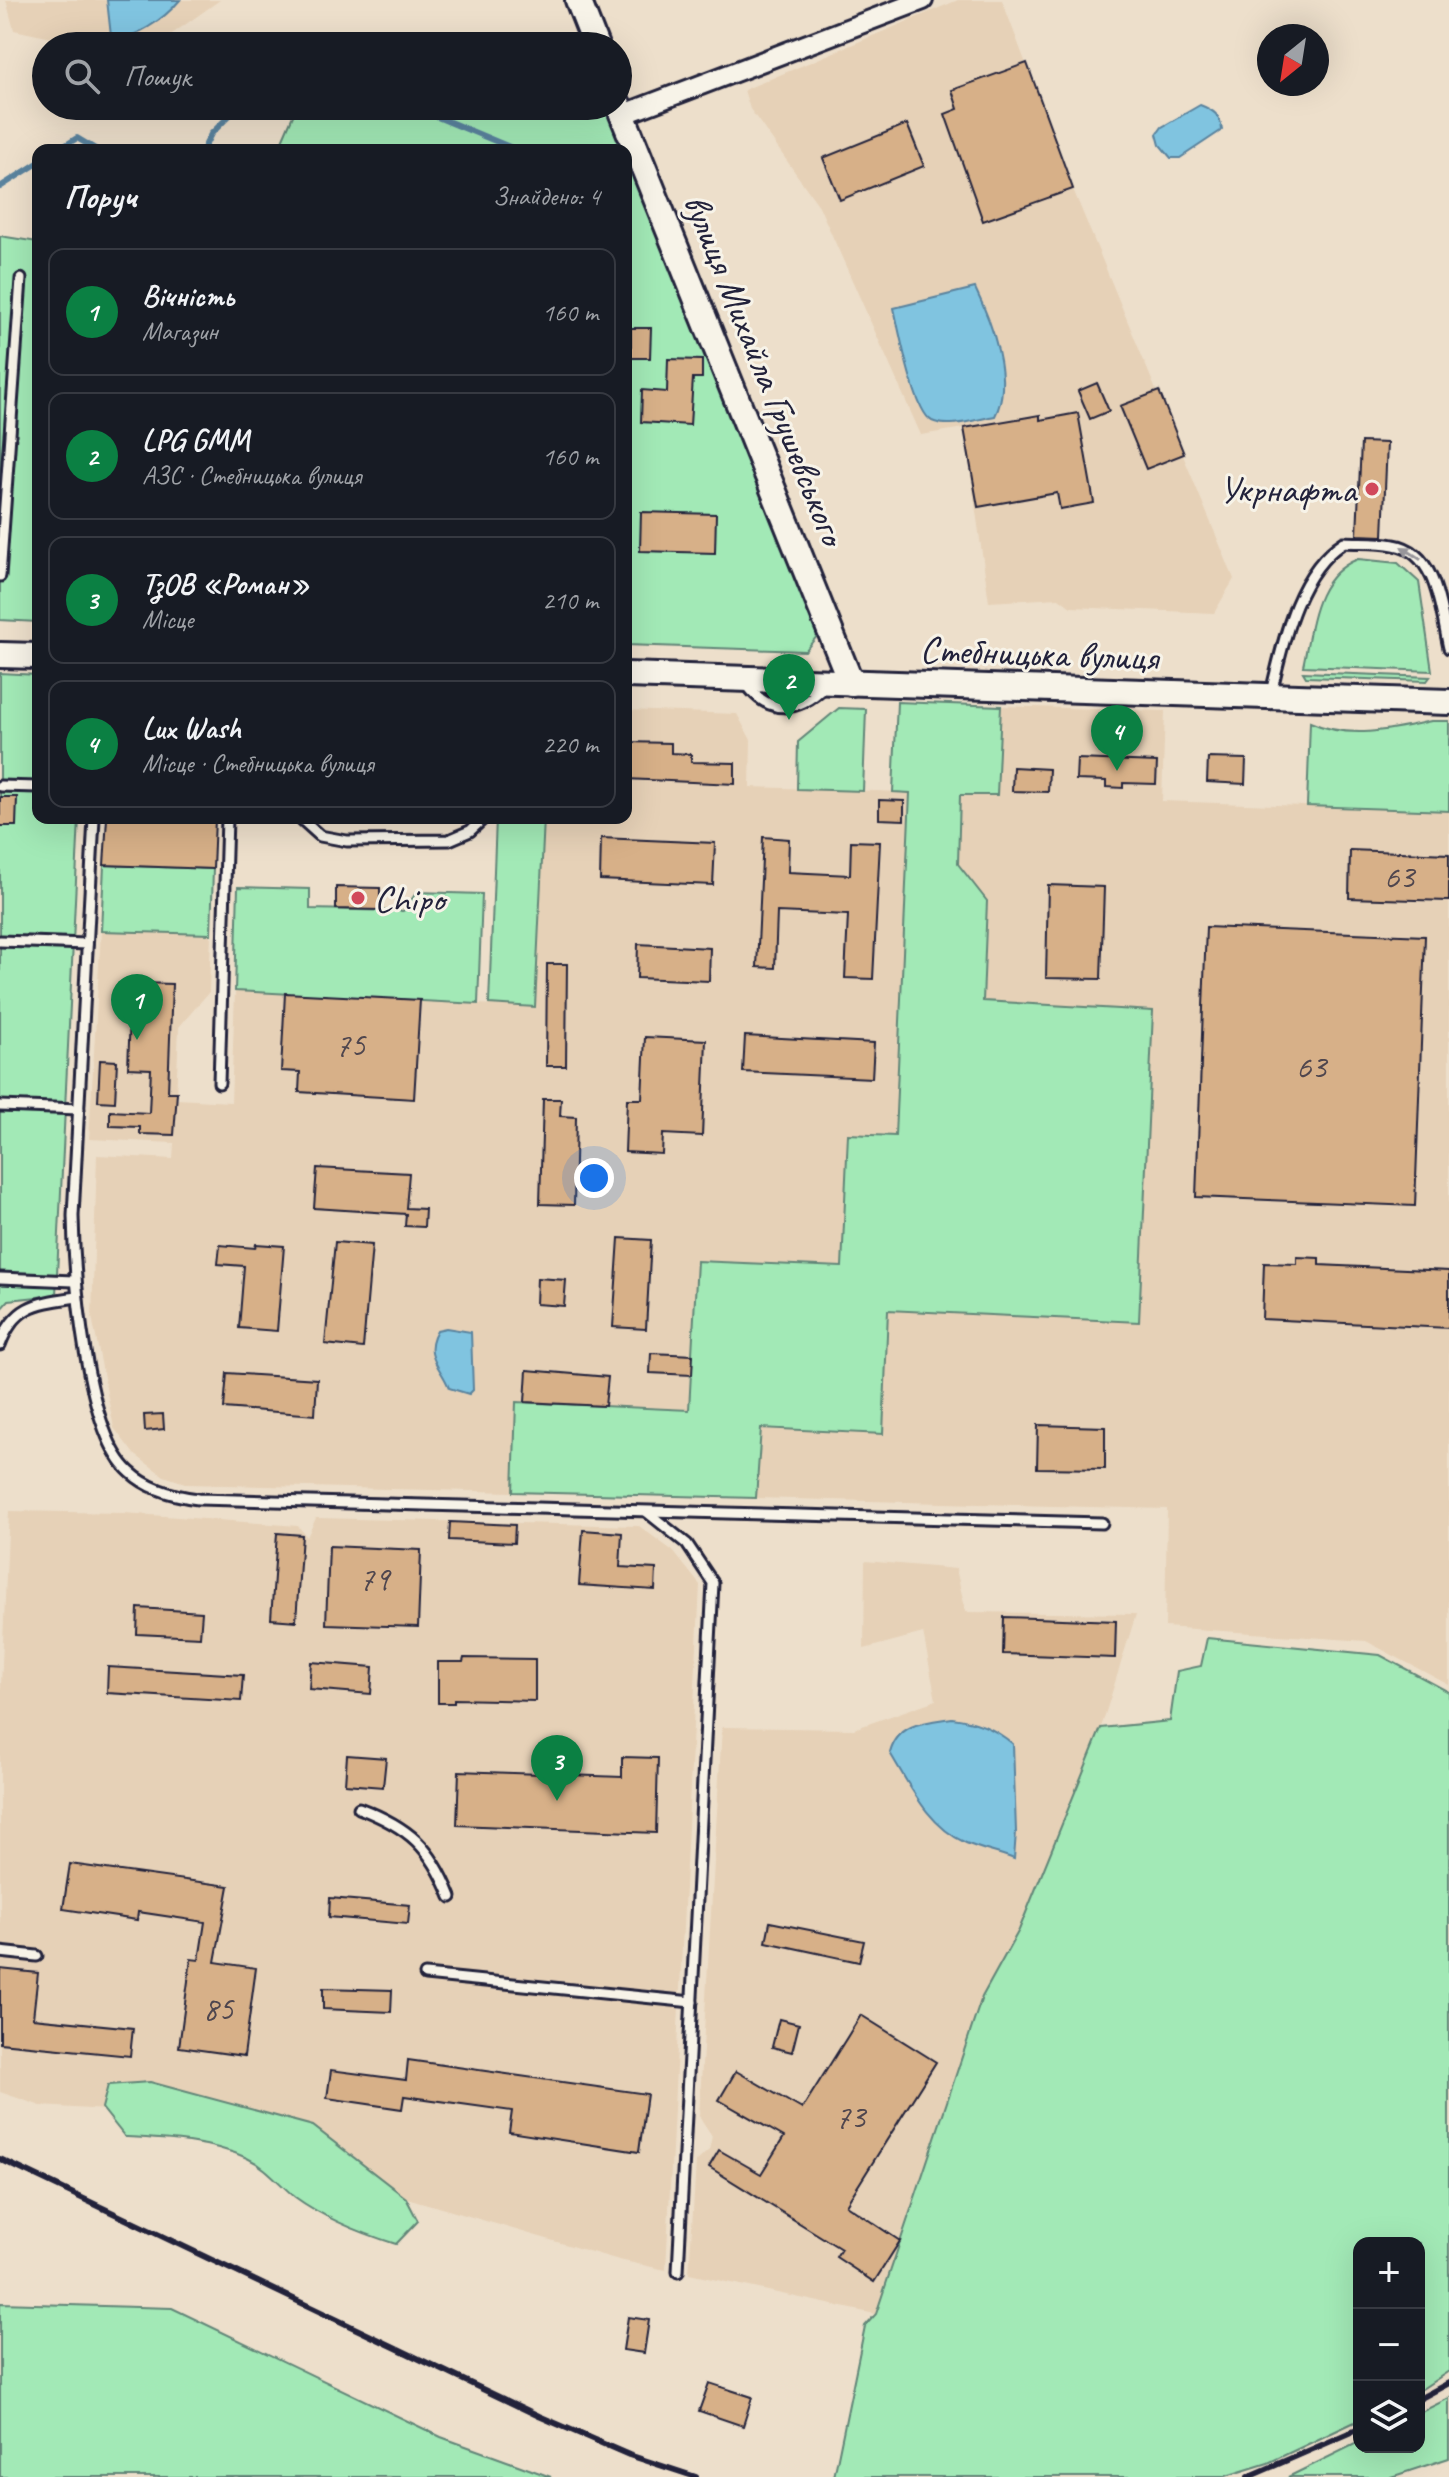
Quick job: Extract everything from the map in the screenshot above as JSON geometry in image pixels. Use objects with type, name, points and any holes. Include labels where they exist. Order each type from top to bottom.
[{"type":"street","points":[[578,0],[591,32]]},
{"type":"street","points":[[632,106],[923,0]]},
{"type":"street","name":"вулиця Михайла Грушевського","points":[[624,120],[842,675]]},
{"type":"street","points":[[0,655],[32,656]]},
{"type":"street","name":"Стебницька вулиця","points":[[632,675],[743,679],[842,675],[1270,697],[1449,702]]},
{"type":"lane","points":[[0,573],[21,279]]},
{"type":"lane","points":[[1270,697],[1288,627],[1317,565],[1344,542],[1397,545],[1422,559],[1435,586],[1449,648]]},
{"type":"lane","points":[[0,786],[32,787]]},
{"type":"lane","points":[[94,824],[76,1108],[74,1281],[92,1382],[116,1455],[130,1473],[173,1496],[1102,1523]]},
{"type":"lane","points":[[219,1083],[227,824]]},
{"type":"lane","points":[[307,824],[320,836],[347,841],[449,840],[470,831],[478,824]]},
{"type":"lane","points":[[0,941],[84,944]]},
{"type":"lane","points":[[0,1106],[76,1108]]},
{"type":"lane","points":[[0,1278],[74,1281]]},
{"type":"lane","points":[[0,1345],[14,1319],[30,1305],[77,1297]]},
{"type":"lane","points":[[646,1511],[687,1544],[713,1583],[678,2272]]},
{"type":"lane","points":[[359,1808],[395,1822],[416,1839],[436,1865],[451,1897]]},
{"type":"lane","points":[[0,1952],[37,1956]]},
{"type":"lane","points":[[425,1975],[692,2002]]},
{"type":"shaded area","points":[[6,0],[220,0],[175,32],[32,34],[14,30]]},
{"type":"shaded area","points":[[958,0],[1002,0],[1073,189],[1234,579],[1214,613],[1071,607],[1059,598],[989,602],[964,428],[921,435],[819,206],[750,109],[744,90]]},
{"type":"shaded area","points":[[1001,706],[1165,711],[1162,801],[1449,811],[1449,1685],[1366,1641],[1165,1627],[1167,1509],[756,1498],[760,1428],[883,1434],[884,1385],[692,1376],[689,1410],[517,1402],[513,1492],[188,1484],[164,1476],[134,1454],[114,1428],[92,1317],[97,1155],[173,1159],[174,1143],[89,1139],[101,931],[211,934],[209,992],[179,1027],[176,1099],[231,1102],[235,991],[535,1007],[544,824],[632,824],[632,710],[737,714],[751,740],[750,787],[997,795]]},
{"type":"shaded area","points":[[9,1511],[124,1513],[298,1526],[307,1537],[316,1518],[639,1526],[673,1551],[700,1585],[666,2270],[619,2260],[253,2153],[123,2111],[41,2106],[0,2092],[0,1707]]},
{"type":"shaded area","points":[[865,1561],[956,1569],[966,1612],[1136,1614],[1101,1728],[1019,1930],[982,1997],[875,2314],[689,2274],[696,2162],[709,2150],[712,2136],[699,2116],[722,1727],[854,1729],[936,1700],[923,1633],[864,1649]]},
{"type":"green space","points":[[291,120],[613,120],[623,144],[281,144]]},
{"type":"green space","points":[[632,168],[821,631],[805,651],[632,645]]},
{"type":"green space","points":[[0,236],[32,241],[32,622],[0,620]]},
{"type":"green space","points":[[1358,559],[1398,563],[1419,582],[1432,671],[1303,666],[1317,604],[1324,590],[1332,577]]},
{"type":"green space","points":[[1303,672],[1430,677],[1427,681],[1306,677]]},
{"type":"green space","points":[[0,673],[32,675],[32,824],[79,824],[56,1295],[9,1300],[0,1310]]},
{"type":"green space","points":[[897,702],[1001,706],[997,795],[960,795],[958,864],[987,901],[983,1001],[1153,1011],[1139,1322],[888,1310],[883,1434],[761,1428],[756,1498],[513,1492],[516,1402],[689,1410],[697,1261],[842,1267],[848,1134],[895,1136],[910,793],[893,792]]},
{"type":"green space","points":[[839,708],[866,709],[863,791],[797,789],[798,742]]},
{"type":"green space","points":[[1431,721],[1449,721],[1449,811],[1307,806],[1310,722],[1340,731],[1370,732]]},
{"type":"green space","points":[[496,824],[544,824],[535,1007],[489,1004]]},
{"type":"green space","points":[[104,865],[213,869],[211,934],[101,931]]},
{"type":"green space","points":[[238,887],[310,889],[310,909],[403,911],[417,892],[482,894],[478,1004],[235,991]]},
{"type":"green space","points":[[1207,1638],[1380,1655],[1449,1692],[1449,2371],[1425,2387],[1425,2237],[1353,2237],[1353,2423],[1268,2463],[1223,2477],[834,2477],[865,2326],[876,2314],[982,1997],[1019,1930],[1101,1728],[1170,1721],[1177,1671],[1201,1666]]},
{"type":"green space","points":[[150,2082],[313,2126],[406,2198],[418,2221],[396,2244],[331,2219],[295,2197],[261,2166],[233,2152],[187,2142],[125,2137],[102,2108],[108,2085]]},
{"type":"green space","points":[[0,2303],[172,2308],[441,2437],[551,2477],[0,2477]]},
{"type":"green space","points":[[1449,2398],[1449,2458],[1391,2477],[1288,2477],[1353,2445],[1353,2453],[1425,2453],[1425,2410]]},
{"type":"water","points":[[107,0],[180,0],[166,14],[139,32],[111,32]]},
{"type":"water","points":[[1200,105],[1216,114],[1222,130],[1180,158],[1171,158],[1160,145],[1157,134],[1162,127]]},
{"type":"water","points":[[975,288],[998,351],[1002,385],[1000,402],[995,416],[955,424],[932,421],[919,403],[894,308]]},
{"type":"water","points":[[446,1328],[471,1332],[473,1390],[469,1394],[449,1388],[432,1355],[437,1330]]},
{"type":"water","points":[[952,1718],[984,1726],[1013,1744],[1014,1859],[966,1843],[941,1826],[921,1804],[890,1753],[899,1735],[906,1730],[923,1723]]},
{"type":"building","points":[[1027,63],[1073,189],[983,221],[945,114],[958,109],[952,90]]},
{"type":"building","points":[[907,124],[924,166],[840,200],[823,158]]},
{"type":"building","points":[[632,328],[651,328],[650,358],[632,358]]},
{"type":"building","points":[[668,359],[702,360],[702,378],[693,378],[690,425],[641,422],[642,390],[667,392]]},
{"type":"building","points":[[1097,383],[1109,411],[1090,419],[1078,391]]},
{"type":"building","points":[[1159,391],[1184,454],[1146,469],[1120,406]]},
{"type":"building","points":[[1078,413],[1094,503],[1060,509],[1057,493],[978,507],[964,428],[1040,415],[1040,420]]},
{"type":"building","name":"Укрнафта","points":[[1361,442],[1387,443],[1383,536],[1357,535]]},
{"type":"building","points":[[641,512],[716,514],[715,553],[640,551]]},
{"type":"building","points":[[632,742],[671,743],[671,753],[691,754],[691,762],[735,763],[735,784],[632,779]]},
{"type":"building","points":[[1208,758],[1246,759],[1245,784],[1207,782]]},
{"type":"building","points":[[1077,759],[1157,762],[1156,784],[1123,783],[1123,788],[1106,787],[1106,781],[1076,780]]},
{"type":"building","points":[[1013,767],[1049,769],[1048,792],[1012,791]]},
{"type":"building","points":[[0,797],[17,797],[16,826],[0,826]]},
{"type":"building","points":[[879,800],[904,801],[904,820],[879,819]]},
{"type":"building","points":[[107,824],[215,824],[213,869],[104,865]]},
{"type":"building","points":[[763,837],[789,839],[788,872],[850,875],[851,841],[880,842],[873,979],[845,978],[848,915],[777,912],[775,968],[757,967]]},
{"type":"building","points":[[601,838],[715,843],[713,885],[600,880]]},
{"type":"building","points":[[1350,850],[1449,854],[1449,901],[1349,898]]},
{"type":"building","points":[[1048,885],[1104,887],[1101,979],[1046,978]]},
{"type":"building","name":"Chipo","points":[[336,887],[380,888],[380,910],[336,909]]},
{"type":"building","points":[[1206,927],[1425,936],[1415,1206],[1196,1197]]},
{"type":"building","points":[[638,944],[710,948],[709,981],[637,978]]},
{"type":"building","points":[[547,964],[567,964],[566,1066],[546,1066]]},
{"type":"building","points":[[141,983],[172,984],[168,1092],[177,1092],[174,1135],[140,1134],[140,1127],[110,1126],[110,1111],[149,1113],[151,1069],[128,1068],[130,1015],[140,1016]]},
{"type":"building","points":[[285,993],[420,1000],[414,1099],[299,1092],[300,1072],[281,1071]]},
{"type":"building","points":[[745,1036],[874,1043],[872,1078],[743,1072]]},
{"type":"building","points":[[645,1037],[706,1040],[702,1136],[663,1134],[662,1154],[625,1152],[627,1099],[642,1099]]},
{"type":"building","points":[[100,1060],[117,1061],[115,1102],[98,1101]]},
{"type":"building","points":[[543,1099],[561,1099],[560,1116],[576,1117],[574,1205],[540,1204]]},
{"type":"building","points":[[317,1168],[409,1173],[406,1208],[425,1209],[424,1227],[405,1226],[406,1214],[314,1208]]},
{"type":"building","points":[[619,1238],[651,1240],[646,1329],[613,1327]]},
{"type":"building","points":[[335,1242],[372,1245],[363,1348],[325,1344]]},
{"type":"building","points":[[256,1244],[284,1246],[277,1331],[239,1328],[244,1266],[218,1264],[220,1245],[255,1248]]},
{"type":"building","points":[[1297,1257],[1319,1258],[1319,1265],[1449,1271],[1449,1328],[1262,1319],[1264,1263],[1297,1264]]},
{"type":"building","points":[[537,1278],[566,1280],[564,1306],[536,1304]]},
{"type":"building","points":[[651,1353],[693,1355],[692,1375],[650,1373]]},
{"type":"building","points":[[527,1370],[608,1377],[605,1406],[525,1402]]},
{"type":"building","points":[[227,1373],[317,1379],[315,1415],[224,1408]]},
{"type":"building","points":[[163,1414],[164,1429],[145,1431],[144,1415]]},
{"type":"building","points":[[1038,1425],[1105,1427],[1105,1469],[1037,1468]]},
{"type":"building","points":[[450,1522],[515,1525],[514,1543],[449,1540]]},
{"type":"building","points":[[583,1530],[622,1533],[620,1567],[656,1569],[655,1590],[579,1585]]},
{"type":"building","points":[[277,1533],[302,1535],[296,1621],[271,1619]]},
{"type":"building","points":[[329,1546],[421,1550],[418,1627],[326,1624]]},
{"type":"building","points":[[138,1608],[202,1612],[200,1637],[137,1634]]},
{"type":"building","points":[[1004,1617],[1116,1621],[1115,1658],[1003,1654]]},
{"type":"building","points":[[464,1658],[535,1659],[535,1701],[454,1699],[454,1703],[438,1703],[438,1662],[463,1662]]},
{"type":"building","points":[[311,1662],[373,1667],[371,1694],[309,1689]]},
{"type":"building","points":[[108,1667],[243,1675],[241,1701],[107,1693]]},
{"type":"building","points":[[347,1755],[386,1758],[383,1787],[345,1784]]},
{"type":"building","points":[[622,1757],[658,1758],[656,1833],[457,1825],[459,1771],[622,1777]]},
{"type":"building","points":[[70,1864],[229,1886],[215,1962],[256,1968],[244,2056],[179,2047],[191,1959],[199,1960],[205,1922],[138,1912],[137,1920],[63,1909]]},
{"type":"building","points":[[330,1898],[410,1905],[408,1924],[329,1917]]},
{"type":"building","points":[[770,1922],[864,1941],[859,1962],[766,1942]]},
{"type":"building","points":[[0,1969],[38,1973],[33,2018],[133,2028],[130,2056],[0,2043]]},
{"type":"building","points":[[323,1988],[392,1990],[391,2012],[323,2009]]},
{"type":"building","points":[[861,2015],[936,2062],[846,2205],[900,2241],[874,2282],[836,2257],[841,2249],[709,2167],[719,2150],[761,2174],[784,2137],[719,2100],[736,2071],[802,2109]]},
{"type":"building","points":[[779,2019],[799,2024],[792,2052],[772,2047]]},
{"type":"building","points":[[408,2060],[647,2094],[639,2152],[509,2132],[512,2111],[404,2096],[402,2109],[327,2098],[331,2070],[406,2080]]},
{"type":"building","points":[[628,2317],[649,2320],[644,2353],[623,2350]]},
{"type":"building","points":[[709,2383],[752,2397],[743,2426],[699,2411]]},
{"type":"waterway","points":[[206,144],[225,120]]},
{"type":"waterway","points":[[445,120],[503,144]]},
{"type":"waterway","points":[[68,144],[77,138],[87,144]]},
{"type":"waterway","points":[[0,187],[32,167]]},
{"type":"railway","points":[[0,2159],[539,2416],[629,2455],[696,2477]]},
{"type":"railway","points":[[1425,2396],[1449,2383]]},
{"type":"railway","points":[[1248,2477],[1353,2432]]},
{"type":"place","name":"Укрнафта","points":[[1372,489]]},
{"type":"place","name":"LPG GMM","points":[[789,720]]},
{"type":"place","name":"Lux Wash","points":[[1117,771]]},
{"type":"place","name":"Chipo","points":[[358,898]]},
{"type":"place","name":"Вічність","points":[[137,1040]]},
{"type":"place","name":"ТзОВ «Роман»","points":[[557,1801]]}]
